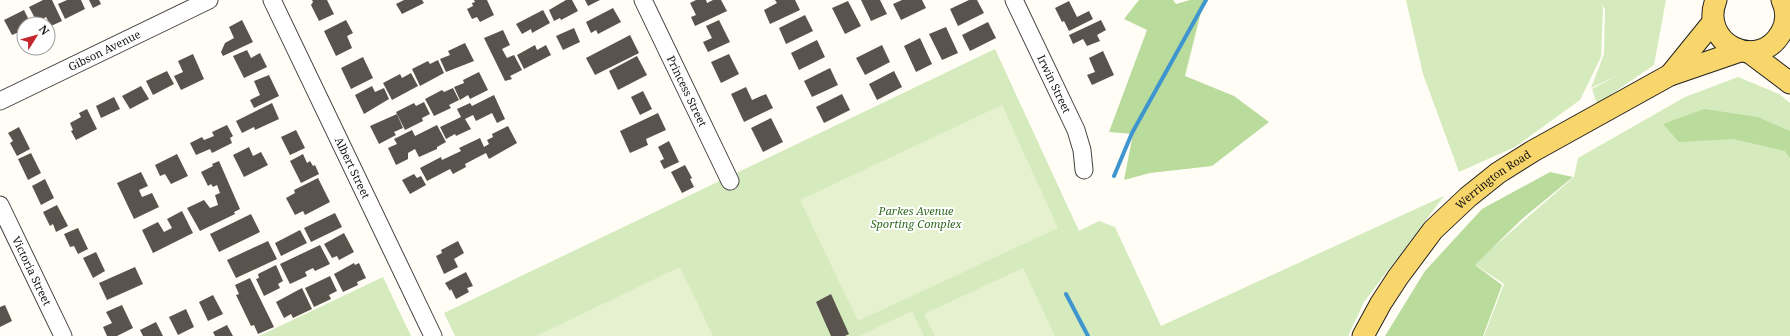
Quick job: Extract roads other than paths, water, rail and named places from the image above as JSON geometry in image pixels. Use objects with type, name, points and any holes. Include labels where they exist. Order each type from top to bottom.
[{"type":"main road","points":[[1784,5],[1790,37]]},
{"type":"main road","name":"Werrington Road","points":[[1363,336],[1381,303],[1410,260],[1433,230],[1468,197],[1498,173],[1533,151],[1670,76],[1745,51],[1765,49],[1777,39],[1784,25],[1784,5]]},
{"type":"main road","points":[[1713,8],[1717,32],[1722,40],[1730,46],[1745,51],[1790,83]]},
{"type":"main road","name":"Werrington Road","points":[[1670,76],[1713,8]]},
{"type":"street","name":"Gibson Avenue","points":[[0,101],[209,0]]},
{"type":"street","name":"Albert Street","points":[[272,0],[433,336]]},
{"type":"street","name":"Princess Street","points":[[644,0],[730,181]]},
{"type":"street","name":"Irwin Street","points":[[1014,0],[1076,130],[1082,150],[1084,170]]},
{"type":"street","name":"Victoria Street","points":[[0,206],[63,336]]},
{"type":"waterway","points":[[1114,176],[1132,133],[1206,0]]},
{"type":"waterway","points":[[1066,294],[1088,336]]},
{"type":"park label","name":"Parkes Avenue Sporting Complex","points":[[916,217]]}]
